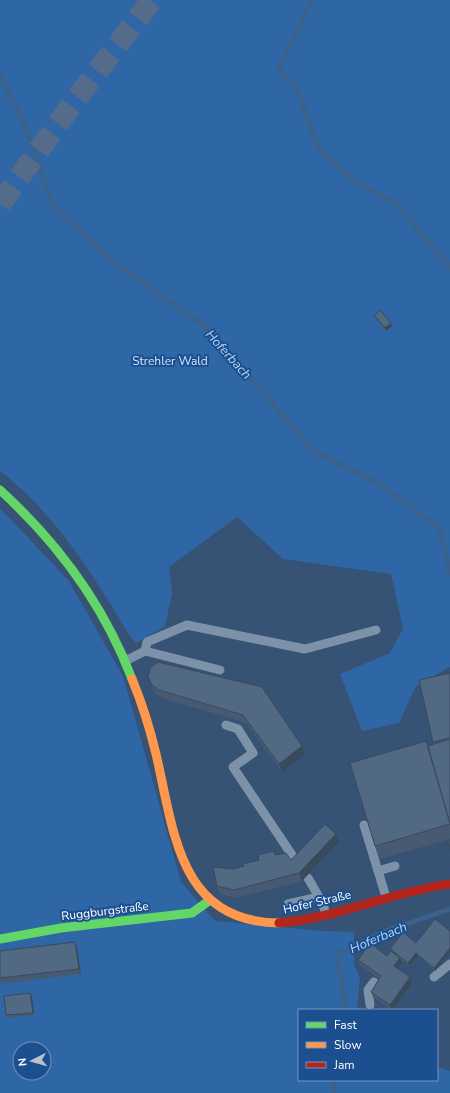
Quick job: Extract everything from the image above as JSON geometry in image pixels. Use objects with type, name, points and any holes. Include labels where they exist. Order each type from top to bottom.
[{"type":"street","name":"Hofer Straße","points":[[0,490],[19,507],[48,538],[75,572],[98,607],[125,661],[142,707],[155,752],[171,825],[184,866],[193,884],[210,900],[227,912],[251,921],[280,924],[326,914],[438,884],[450,884]]},
{"type":"street","name":"Ruggburgstraße","points":[[0,940],[61,928],[192,913],[210,900]]},
{"type":"lane","points":[[144,651],[147,642],[187,625],[305,649],[376,630]]},
{"type":"lane","points":[[125,661],[144,651],[220,670]]},
{"type":"lane","points":[[226,725],[238,729],[253,753],[233,767],[296,861]]},
{"type":"lane","points":[[364,825],[386,897]]},
{"type":"lane","points":[[376,868],[395,866]]},
{"type":"lane","points":[[308,878],[323,904],[326,914]]},
{"type":"lane","points":[[288,904],[317,893],[322,883]]},
{"type":"lane","points":[[434,977],[450,964]]},
{"type":"lane","points":[[370,1005],[368,990],[374,982]]},
{"type":"green space","name":"Strehler Wald","points":[[0,0],[450,0],[450,667],[416,686],[399,723],[362,731],[340,674],[390,653],[403,628],[391,574],[283,559],[237,517],[169,567],[172,594],[165,626],[136,643],[129,635],[102,590],[72,547],[39,507],[0,471]]},
{"type":"green space","points":[[0,508],[69,581],[123,676],[181,882],[215,921],[323,931],[354,932],[354,965],[360,977],[357,1009],[298,1009],[298,1081],[438,1081],[438,1067],[450,1071],[450,1093],[0,1093]]},
{"type":"building","points":[[380,310],[391,323],[385,328],[374,315]]},
{"type":"building","points":[[158,662],[262,687],[302,746],[279,764],[243,715],[159,690],[152,685],[148,676],[151,667]]},
{"type":"building","points":[[450,673],[450,738],[433,742],[419,680]]},
{"type":"building","points":[[450,739],[450,824],[428,746]]},
{"type":"building","points":[[426,741],[450,824],[375,846],[350,763]]},
{"type":"building","points":[[325,824],[336,834],[299,873],[234,890],[217,886],[213,867],[233,869],[244,866],[243,864],[259,860],[258,855],[274,851],[275,855],[286,853],[291,860]]},
{"type":"building","points":[[435,919],[450,931],[450,948],[434,968],[416,953],[408,963],[390,949],[403,932],[416,943]]},
{"type":"building","points":[[75,942],[79,969],[0,978],[0,951]]},
{"type":"building","points":[[370,943],[387,956],[391,951],[400,958],[394,966],[410,977],[390,1005],[371,992],[381,976],[358,960]]},
{"type":"building","points":[[30,993],[33,1013],[6,1015],[4,996]]},
{"type":"waterway","points":[[312,0],[278,70],[297,89],[318,147],[357,184],[395,202],[450,268]]},
{"type":"waterway","name":"Hoferbach","points":[[0,75],[22,118],[53,206],[119,266],[210,330],[313,451],[378,483],[440,528],[450,573]]},
{"type":"waterway","name":"Hoferbach","points":[[346,1009],[337,954],[383,932],[450,909]]},
{"type":"waterway","name":"Hoferbach","points":[[333,1093],[335,1081]]},
{"type":"tunnel","points":[[0,204],[76,99],[152,0]]},
{"type":"traffic: fast","points":[[0,490],[41,531],[77,577],[108,626],[132,679]]},
{"type":"traffic: fast","points":[[0,939],[61,928],[192,913],[210,900]]},
{"type":"traffic: slow","points":[[132,679],[156,754],[176,841],[186,867],[200,889],[220,907],[245,919],[279,923]]},
{"type":"traffic: jam","points":[[279,923],[322,916],[407,893],[450,884]]}]
